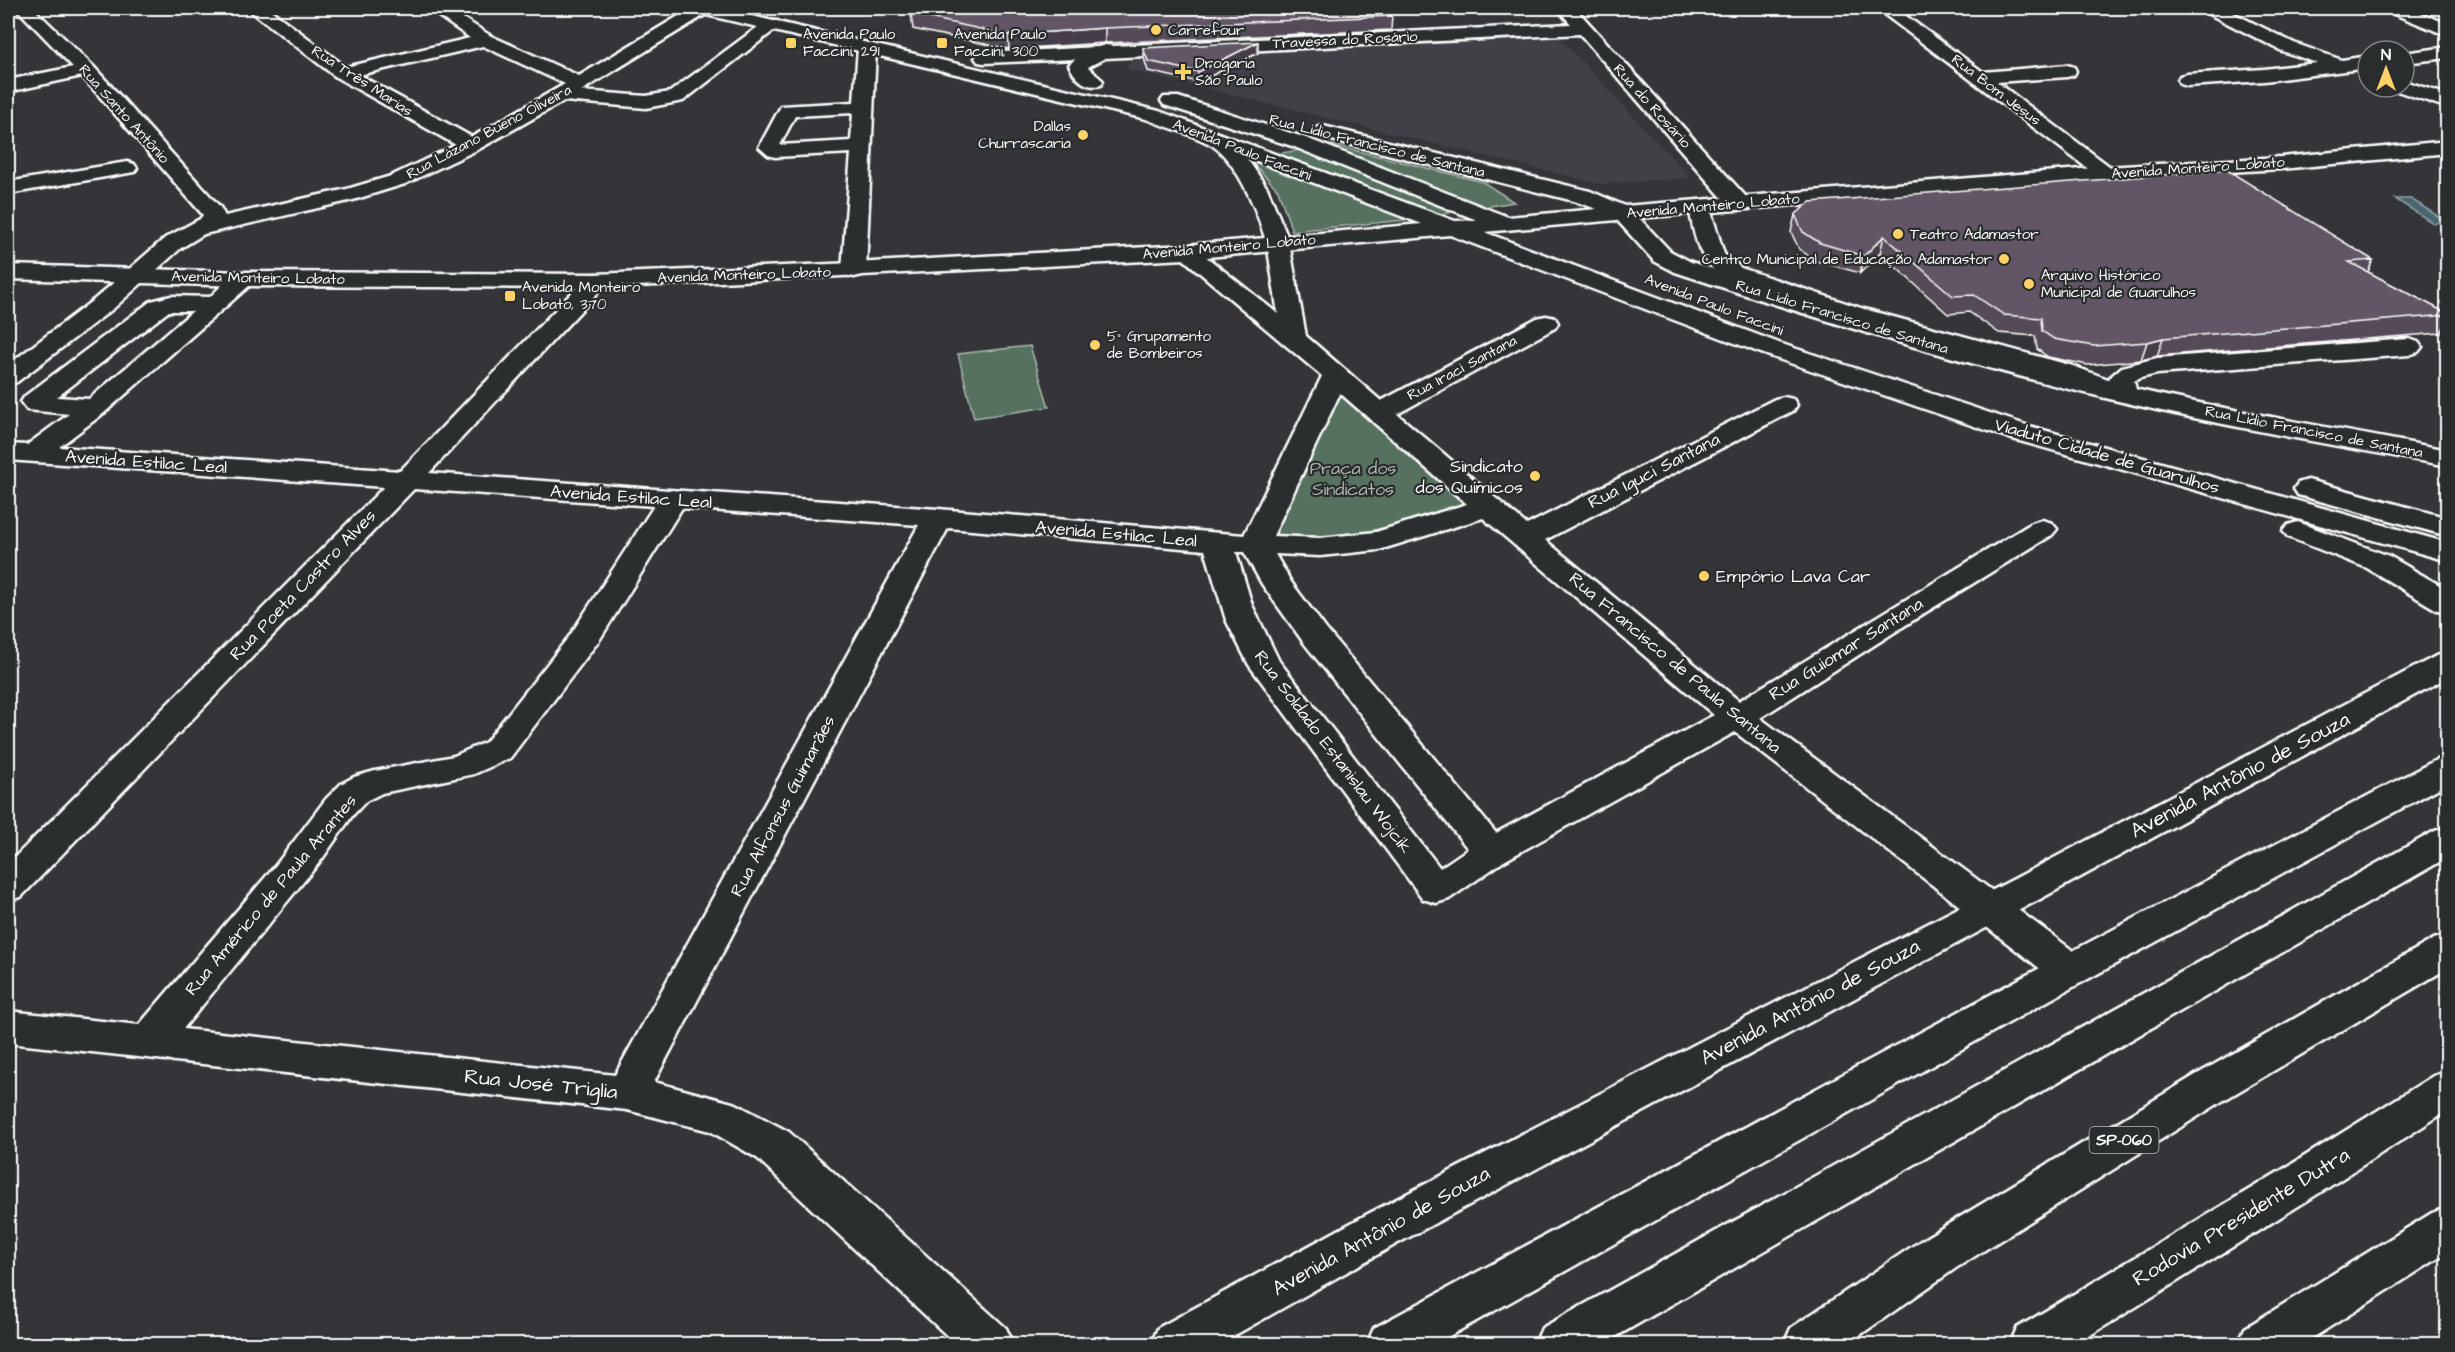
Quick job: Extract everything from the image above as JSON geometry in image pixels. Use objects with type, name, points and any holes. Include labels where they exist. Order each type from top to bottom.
[{"type":"main road","points":[[8,11],[26,8]]},
{"type":"main road","name":"Rua Santo Antônio","points":[[26,8],[86,70],[212,212],[214,215],[208,224]]},
{"type":"main road","name":"Rua Três Marias","points":[[258,8],[343,73],[418,117],[472,145]]},
{"type":"main road","points":[[436,8],[485,40],[580,84]]},
{"type":"main road","name":"Avenida Paulo Faccini","points":[[700,8],[772,25],[837,24],[1116,87]]},
{"type":"main road","name":"Rua Lázano Bueno Oliveira","points":[[8,377],[105,303],[173,243],[208,224],[237,221],[353,194],[398,180],[472,145],[580,84],[700,8]]},
{"type":"main road","points":[[743,8],[798,21],[837,24]]},
{"type":"main road","name":"Rua do Rosário","points":[[1565,8],[1739,203]]},
{"type":"main road","name":"Rua Bom Jesus","points":[[1885,8],[2106,173]]},
{"type":"main road","points":[[2211,8],[2288,46],[2356,71]]},
{"type":"main road","points":[[2395,8],[2448,32]]},
{"type":"main road","points":[[560,95],[645,102],[676,97],[772,25]]},
{"type":"main road","points":[[814,26],[849,37],[932,55],[954,51]]},
{"type":"main road","name":"Avenida Paulo Faccini","points":[[814,26],[867,48],[1152,115],[1770,348]]},
{"type":"main road","name":"Travessa do Rosário","points":[[984,58],[1106,50],[1584,29]]},
{"type":"main road","points":[[343,73],[485,40]]},
{"type":"main road","points":[[854,270],[867,48]]},
{"type":"main road","name":"Travessa do Rosário","points":[[1094,81],[1082,74],[1078,65],[1106,50]]},
{"type":"main road","points":[[2416,56],[2448,52]]},
{"type":"main road","points":[[2187,80],[2264,75],[2356,64]]},
{"type":"main road","points":[[8,86],[86,70]]},
{"type":"main road","points":[[1979,78],[2067,70]]},
{"type":"main road","points":[[2416,91],[2448,102]]},
{"type":"main road","name":"Avenida Paulo Faccini","points":[[1148,95],[1192,106],[1299,142],[1796,336]]},
{"type":"main road","name":"Rua Lidio Francisco de Santana","points":[[1192,106],[1243,113],[1582,196],[1609,206],[1624,215],[1662,256],[1683,267],[1843,320],[2118,393],[2448,458]]},
{"type":"main road","points":[[861,146],[786,151],[770,150],[769,147],[778,128],[863,116]]},
{"type":"main road","points":[[1214,138],[1240,164],[1256,185],[1268,209],[1278,243],[1294,339]]},
{"type":"main road","name":"Avenida Monteiro Lobato","points":[[8,272],[245,279],[596,281],[854,270],[1186,252],[1624,215],[1739,203],[2106,173],[2281,163],[2448,147]]},
{"type":"main road","points":[[8,188],[127,168]]},
{"type":"main road","points":[[1700,207],[1710,250],[1718,263],[1733,273],[1914,331],[2066,372],[2118,393],[2121,379],[2131,372],[2157,366],[2409,347]]},
{"type":"main road","name":"Rua Francisco de Paula Santana","points":[[1186,252],[1294,339],[1488,507],[1737,717],[2070,970]]},
{"type":"main road","points":[[20,453],[95,407],[245,279]]},
{"type":"main road","name":"Rua Poeta Castro Alves","points":[[8,887],[20,859],[406,480],[596,281]]},
{"type":"main road","points":[[95,407],[36,404],[34,402],[160,306],[179,303],[216,304]]},
{"type":"main road","name":"Rua Iraci Santana","points":[[1378,413],[1546,323]]},
{"type":"main road","name":"Viaduto Cidade de Guarulhos","points":[[1796,336],[2027,414],[2448,527]]},
{"type":"main road","name":"Viaduto Cidade de Guarulhos","points":[[1770,348],[2019,432],[2448,552]]},
{"type":"main road","points":[[1335,376],[1254,544],[1277,584],[1315,636],[1491,852]]},
{"type":"main road","name":"Rua Iguci Santana","points":[[1525,538],[1784,405]]},
{"type":"main road","points":[[2019,432],[2106,469],[2329,541],[2378,562],[2448,603]]},
{"type":"main road","name":"Avenida Estilac Leal","points":[[20,453],[938,518],[1254,544],[1320,546],[1379,542],[1488,507]]},
{"type":"main road","name":"Rua Américo de Paula Arantes","points":[[148,1043],[304,856],[341,806],[360,788],[375,782],[463,765],[485,758],[498,750],[584,639],[673,500]]},
{"type":"main road","name":"Rua Alfonsus Guimarães","points":[[627,1093],[938,518]]},
{"type":"main road","name":"Rua Guiomar Santana","points":[[1436,889],[1491,852],[1737,717],[1915,605],[2042,529]]},
{"type":"main road","name":"Rua Soldado Estanislau Wojcik","points":[[1218,542],[1232,598],[1250,640],[1265,665],[1436,889]]},
{"type":"main road","name":"Avenida Antônio de Souza","points":[[1174,1344],[1382,1229],[2448,663]]},
{"type":"main road","points":[[1391,1344],[2070,970],[2448,768]]},
{"type":"main road","points":[[1559,1344],[2448,840]]},
{"type":"main road","name":"SP-060","points":[[1808,1344],[1939,1254],[2209,1088],[2448,949]]},
{"type":"main road","name":"Rua José Triglia","points":[[8,1028],[627,1093],[721,1116],[773,1145],[989,1344]]},
{"type":"main road","name":"Rodovia Presidente Dutra","points":[[2034,1344],[2313,1174],[2448,1088]]},
{"type":"main road","points":[[2262,1344],[2448,1227]]},
{"type":"shaded area","points":[[1560,38],[1691,178],[1601,184],[1126,69],[1134,57]]},
{"type":"green space","points":[[1333,145],[1483,182],[1514,202],[1406,220],[1292,231],[1278,190],[1248,158]]},
{"type":"green space","points":[[1030,346],[1049,407],[974,418],[958,354]]},
{"type":"green space","name":"Praça dos Sindicatos","points":[[1337,391],[1471,506],[1347,537],[1260,535]]},
{"type":"water","points":[[2395,199],[2411,199],[2447,222],[2433,223]]},
{"type":"building","points":[[934,8],[1386,8],[1392,16],[1105,28],[1008,35],[911,14]]},
{"type":"building","points":[[1258,42],[1198,72],[1148,61],[1143,48]]},
{"type":"building","points":[[2227,170],[2373,260],[2349,262],[2448,315],[2163,338],[2147,342],[2094,346],[2054,339],[2042,331],[2041,318],[2004,315],[1974,295],[1953,296],[1884,236],[1864,256],[1820,243],[1803,232],[1795,215],[1810,202]]},
{"type":"place","name":"Carrefour","points":[[1156,30]]},
{"type":"place","name":"Avenida Paulo Faccini, 291","points":[[791,43]]},
{"type":"place","name":"Avenida Paulo Faccini, 300","points":[[942,43]]},
{"type":"place","name":"Drogaria São Paulo","points":[[1183,72]]},
{"type":"place","name":"Dallas Churrascaria","points":[[1083,135]]},
{"type":"place","name":"Teatro Adamastor","points":[[1898,234]]},
{"type":"place","name":"Centro Municipal de Educação Adamastor","points":[[2004,259]]},
{"type":"place","name":"Arquivo Histórico Municipal de Guarulhos","points":[[2029,284]]},
{"type":"place","name":"Avenida Monteiro Lobato, 370","points":[[510,296]]},
{"type":"place","name":"5° Grupamento de Bombeiros","points":[[1095,345]]},
{"type":"place","name":"Sindicato dos Químicos","points":[[1535,476]]},
{"type":"place","name":"Empório Lava Car","points":[[1704,576]]}]
